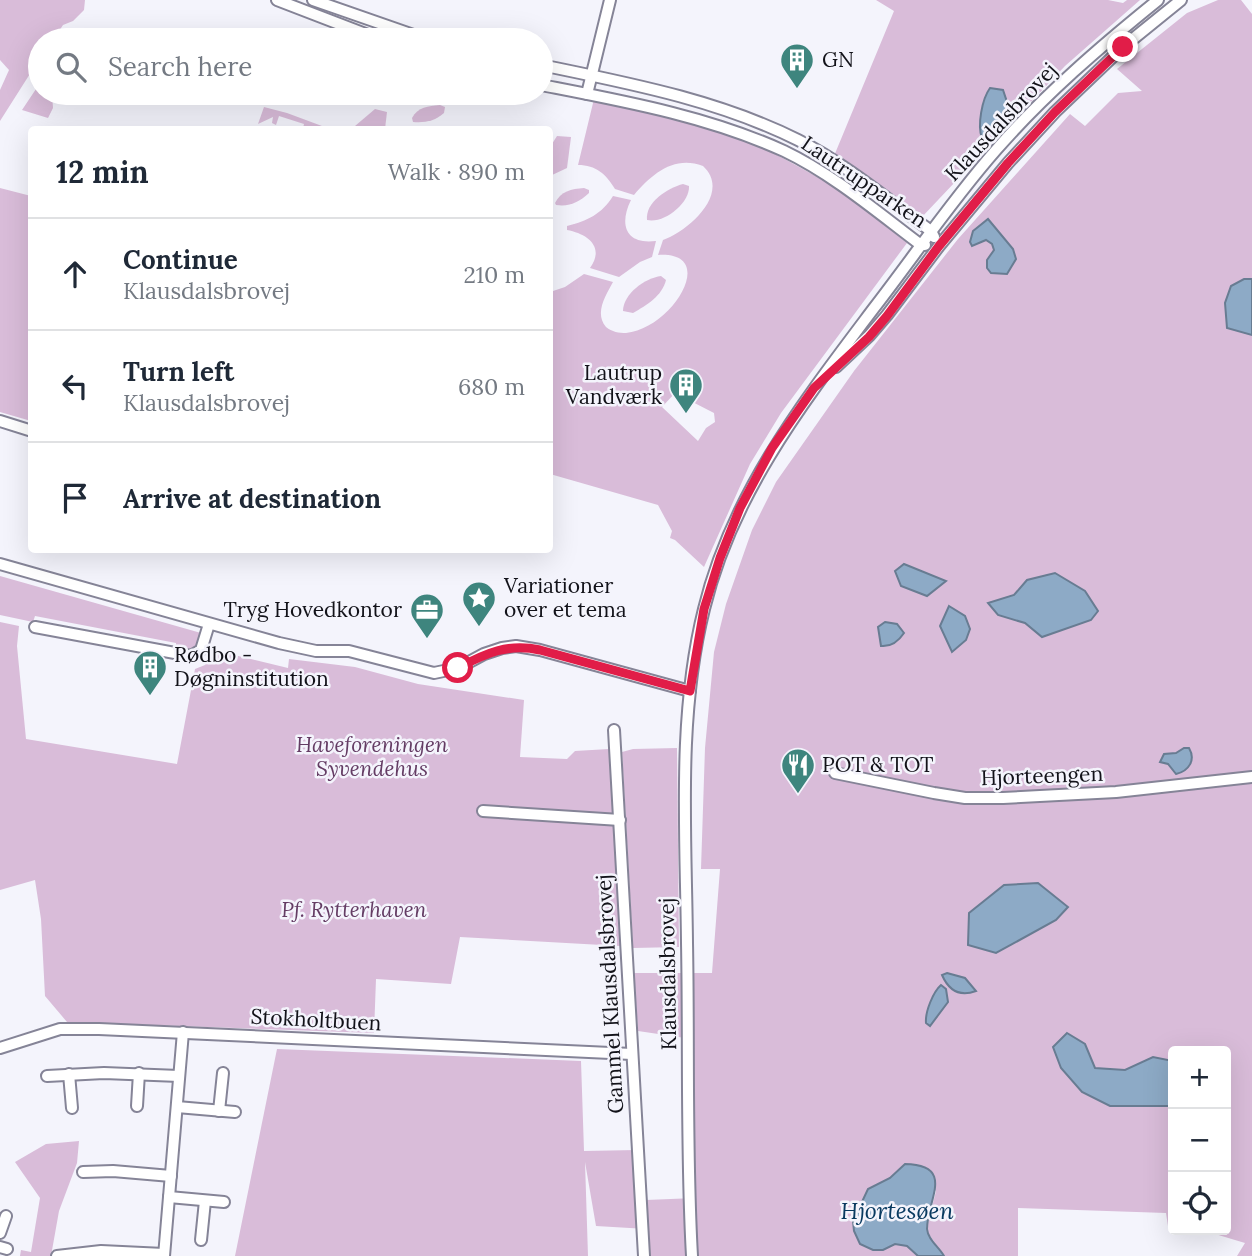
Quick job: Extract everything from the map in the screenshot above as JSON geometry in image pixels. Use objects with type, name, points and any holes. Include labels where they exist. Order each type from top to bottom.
[{"type":"street","points":[[277,0],[350,28]]},
{"type":"street","points":[[313,0],[394,28]]},
{"type":"street","points":[[587,94],[610,0]]},
{"type":"street","name":"Klausdalsbrovej","points":[[692,1256],[686,842],[690,691],[704,609],[731,529],[760,469],[814,388],[930,231],[999,146],[1079,67],[1158,0]]},
{"type":"street","name":"Klausdalsbrovej","points":[[814,388],[869,337],[939,246],[1008,163],[1055,112],[1123,47],[1181,0]]},
{"type":"street","name":"Lautrupparken","points":[[553,68],[681,96],[768,126],[801,141],[865,181],[930,231],[939,246]]},
{"type":"street","name":"Lautrupparken","points":[[553,87],[698,120],[785,152],[839,184],[921,245],[939,246]]},
{"type":"street","points":[[0,421],[28,430]]},
{"type":"street","points":[[0,565],[316,652],[349,651],[433,673],[458,668],[484,654],[516,646],[690,691]]},
{"type":"street","points":[[35,627],[191,656],[201,650],[209,624]]},
{"type":"street","name":"Gammel Klausdalsbrovej","points":[[614,730],[644,1256]]},
{"type":"street","name":"Hjorteengen","points":[[835,773],[934,793],[1003,798],[1116,792],[1252,777]]},
{"type":"street","points":[[482,811],[620,820]]},
{"type":"street","name":"Stokholtbuen","points":[[0,1048],[60,1029],[183,1032],[632,1054]]},
{"type":"street","points":[[57,1256],[101,1251],[164,1255],[183,1032]]},
{"type":"street","points":[[47,1076],[139,1073],[179,1076]]},
{"type":"street","points":[[137,1107],[139,1073]]},
{"type":"street","points":[[219,1111],[223,1073]]},
{"type":"street","points":[[69,1074],[72,1108]]},
{"type":"street","points":[[177,1107],[235,1112]]},
{"type":"street","points":[[83,1172],[113,1171],[171,1176]]},
{"type":"street","points":[[169,1197],[224,1202]]},
{"type":"street","points":[[201,1240],[205,1201]]},
{"type":"street","points":[[0,1233],[6,1216]]},
{"type":"green space","points":[[0,0],[85,0],[84,10],[61,28],[28,28],[28,77],[0,121],[0,90],[9,70],[0,60]]},
{"type":"green space","points":[[876,0],[1108,0],[1123,3],[1127,0],[1140,0],[1065,66],[921,218],[834,156],[894,11]]},
{"type":"green space","points":[[1218,0],[1241,0],[1252,14],[1252,1256],[1237,1256],[1245,1243],[1218,1235],[1231,1235],[1231,1046],[1168,1046],[1168,1226],[1166,1213],[1018,1208],[1018,1256],[944,1256],[928,1233],[927,1227],[936,1191],[905,1164],[890,1178],[868,1189],[853,1220],[854,1231],[860,1244],[883,1250],[895,1244],[907,1246],[918,1256],[649,1256],[647,1229],[596,1226],[585,1162],[588,1256],[235,1256],[277,1049],[581,1061],[584,1151],[637,1150],[646,1200],[695,1198],[692,1039],[638,1031],[634,973],[712,973],[720,869],[701,869],[705,748],[714,652],[726,604],[752,530],[776,482],[854,371],[958,239],[1070,114],[1085,126],[1118,93],[1142,91],[1117,69],[1187,13]]},
{"type":"green space","points":[[594,99],[692,122],[744,139],[839,189],[907,243],[781,413],[750,464],[704,567],[670,538],[672,531],[658,505],[553,475],[553,291],[565,287],[584,274],[613,282],[601,310],[603,322],[608,329],[626,333],[659,319],[673,306],[687,277],[686,265],[676,257],[658,255],[663,240],[694,220],[710,199],[712,188],[711,177],[703,166],[692,163],[664,168],[634,195],[615,189],[604,175],[584,165],[578,165]],"holes":[[[675,393],[714,413],[715,422],[706,428],[698,441],[662,407]]]},
{"type":"green space","points":[[28,101],[28,105],[53,105],[48,118],[22,110]]},
{"type":"green space","points":[[440,105],[445,107],[441,116],[430,121],[413,122],[414,114],[420,109]]},
{"type":"green space","points":[[264,107],[322,126],[304,126],[279,116],[276,125],[272,123],[273,117],[258,124]]},
{"type":"green space","points":[[375,109],[387,112],[385,126],[355,126]]},
{"type":"green space","points":[[557,136],[571,137],[567,168],[553,175],[553,142]]},
{"type":"green space","points":[[683,184],[689,186],[688,193],[675,211],[661,219],[647,220],[650,207],[664,192]]},
{"type":"green space","points":[[0,188],[28,195],[28,420],[0,412]]},
{"type":"green space","points":[[584,188],[589,190],[589,193],[578,201],[556,205],[557,199],[563,193]]},
{"type":"green space","points":[[613,196],[631,200],[625,225],[631,236],[637,240],[656,241],[652,257],[619,277],[590,268],[596,254],[592,243],[582,235],[567,230],[567,226],[599,212]]},
{"type":"green space","points":[[661,276],[666,280],[664,286],[653,300],[633,313],[623,311],[627,299],[636,288]]},
{"type":"green space","points":[[0,576],[201,633],[196,647],[191,651],[176,649],[176,643],[35,616],[33,622],[0,615]]},
{"type":"green space","points":[[0,622],[19,626],[17,646],[26,739],[177,764],[195,669],[205,665],[213,650],[288,668],[289,659],[355,667],[418,684],[524,700],[520,757],[567,759],[575,751],[609,749],[620,946],[460,937],[451,984],[376,979],[374,1033],[67,1022],[45,996],[41,919],[35,880],[0,890]]},
{"type":"green space","points":[[677,748],[679,947],[633,948],[622,752],[633,749]]},
{"type":"green space","points":[[79,1141],[77,1163],[59,1211],[51,1256],[20,1256],[21,1250],[31,1252],[40,1198],[15,1162],[46,1144]]},
{"type":"water","points":[[990,88],[1003,90],[1009,108],[999,125],[982,138],[981,113]]},
{"type":"water","points":[[988,219],[1013,249],[1016,259],[1007,274],[991,273],[987,268],[987,260],[994,250],[992,244],[986,240],[972,246],[970,242],[973,231]]},
{"type":"water","points":[[1244,279],[1252,279],[1252,335],[1227,328],[1225,303],[1231,286]]},
{"type":"water","points":[[904,564],[946,581],[927,596],[901,586],[895,571]]},
{"type":"water","points":[[1055,573],[1085,591],[1098,611],[1091,620],[1042,637],[1025,623],[998,615],[988,603],[1014,595],[1027,580]]},
{"type":"water","points":[[949,606],[965,616],[970,629],[966,640],[952,652],[940,626]]},
{"type":"water","points":[[885,622],[897,624],[904,633],[894,643],[881,646],[878,627]]},
{"type":"water","points":[[1189,748],[1192,757],[1184,770],[1176,774],[1168,764],[1160,762],[1164,754],[1176,753]]},
{"type":"water","points":[[1038,883],[1068,907],[1056,920],[996,953],[968,945],[969,913],[1004,885]]},
{"type":"water","points":[[947,973],[965,978],[976,991],[956,991],[942,975]]},
{"type":"water","points":[[941,985],[946,989],[948,1002],[930,1026],[926,1023],[928,1008]]},
{"type":"water","points":[[1067,1033],[1085,1044],[1095,1068],[1125,1070],[1153,1057],[1168,1060],[1168,1106],[1110,1106],[1082,1092],[1061,1068],[1053,1047]]},
{"type":"water","name":"Hjortesøen","points":[[905,1164],[930,1170],[934,1177],[935,1186],[927,1229],[931,1240],[944,1256],[918,1256],[907,1246],[895,1244],[883,1250],[873,1250],[860,1244],[854,1231],[853,1221],[868,1189],[890,1178]]},
{"type":"place","name":"GN","points":[[797,90]]},
{"type":"place","name":"Lautrup Vandværk","points":[[686,415]]},
{"type":"place","name":"Variationer over et tema","points":[[479,628]]},
{"type":"place","name":"Tryg Hovedkontor","points":[[427,640]]},
{"type":"place","name":"Rødbo - Døgninstitution","points":[[150,697]]},
{"type":"place","name":"POT & TOT","points":[[798,795]]},
{"type":"route","points":[[458,668],[484,654],[516,646],[540,650],[690,691],[697,640],[711,584],[740,508],[772,448],[814,388],[869,337],[939,246],[1008,163],[1055,112],[1123,47]]},
{"type":"park label","name":"Haveforeningen Syvendehus","points":[[372,757]]},
{"type":"park label","name":"Pf. Rytterhaven","points":[[354,910]]}]
